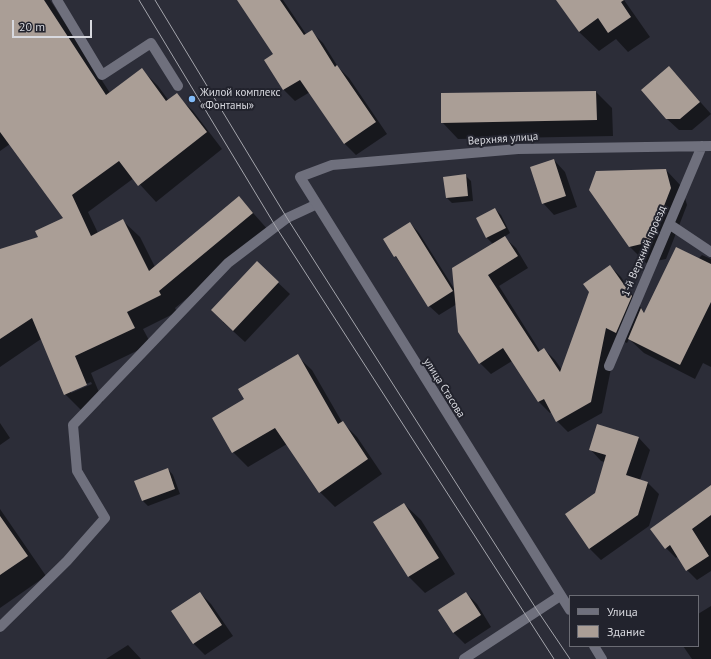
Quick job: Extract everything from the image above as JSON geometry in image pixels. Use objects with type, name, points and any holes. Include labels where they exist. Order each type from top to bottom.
[{"type":"street","points":[[57,0],[102,75],[151,43],[178,86]]},
{"type":"street","name":"Верхняя улица","points":[[300,177],[332,165],[518,149],[706,146]]},
{"type":"street","name":"1-й Верхний проезд","points":[[609,366],[669,224],[706,146]]},
{"type":"street","name":"улица Стасова","points":[[300,177],[315,205],[569,609]]},
{"type":"street","points":[[0,627],[67,562],[105,518],[77,472],[72,425],[228,263],[287,218],[315,205]]},
{"type":"street","points":[[669,224],[711,252]]},
{"type":"street","points":[[464,659],[560,596]]},
{"type":"street","points":[[595,647],[602,659]]},
{"type":"building","points":[[0,0],[44,0],[106,95],[142,68],[166,101],[177,93],[207,132],[138,186],[119,161],[72,195],[91,236],[123,219],[149,271],[239,196],[253,213],[159,291],[161,295],[127,312],[135,328],[75,356],[87,385],[64,395],[32,318],[0,339],[0,249],[38,237],[35,231],[63,218],[0,132]]},
{"type":"building","points":[[237,0],[280,0],[304,35],[312,30],[335,67],[337,65],[376,122],[344,144],[300,80],[283,90],[264,60],[273,54]]},
{"type":"building","points":[[556,0],[624,0],[621,2],[631,17],[608,33],[598,18],[579,32]]},
{"type":"building","points":[[669,66],[700,102],[680,119],[666,119],[641,90]]},
{"type":"building","points":[[596,91],[597,120],[441,123],[441,93]]},
{"type":"building","points":[[554,159],[566,196],[542,204],[530,167]]},
{"type":"building","points":[[666,169],[671,188],[650,242],[629,247],[589,190],[596,171]]},
{"type":"building","points":[[466,174],[468,196],[446,198],[443,177]]},
{"type":"building","points":[[495,208],[506,228],[486,238],[476,218]]},
{"type":"building","points":[[410,222],[453,291],[428,307],[396,256],[394,257],[383,239]]},
{"type":"building","points":[[505,236],[518,256],[488,275],[538,352],[544,348],[560,372],[589,292],[583,284],[610,265],[632,296],[616,333],[606,328],[591,402],[556,422],[544,399],[538,402],[503,348],[479,364],[458,332],[452,268]]},
{"type":"building","points":[[676,247],[711,264],[711,302],[680,365],[628,339],[641,308],[644,313]]},
{"type":"building","points":[[257,261],[279,282],[233,331],[211,310]]},
{"type":"building","points":[[298,354],[338,424],[343,421],[368,459],[319,493],[275,428],[232,453],[212,418],[244,399],[238,389]]},
{"type":"building","points":[[597,424],[639,437],[626,475],[648,482],[638,515],[589,549],[565,514],[595,493],[606,455],[589,450]]},
{"type":"building","points":[[168,468],[175,489],[142,501],[134,481]]},
{"type":"building","points":[[711,485],[711,515],[692,529],[709,556],[686,571],[670,545],[665,549],[650,529]]},
{"type":"building","points":[[404,503],[439,558],[408,577],[373,522]]},
{"type":"building","points":[[0,516],[28,556],[0,575]]},
{"type":"building","points":[[200,592],[222,625],[193,644],[171,611]]},
{"type":"building","points":[[466,592],[481,615],[453,633],[438,610]]},
{"type":"tram line","points":[[139,0],[276,227],[554,659]]},
{"type":"tram line","points":[[155,0],[287,218],[537,610],[570,659]]},
{"type":"place","name":"Жилой комплекс «Фонтаны»","points":[[192,99]]}]
